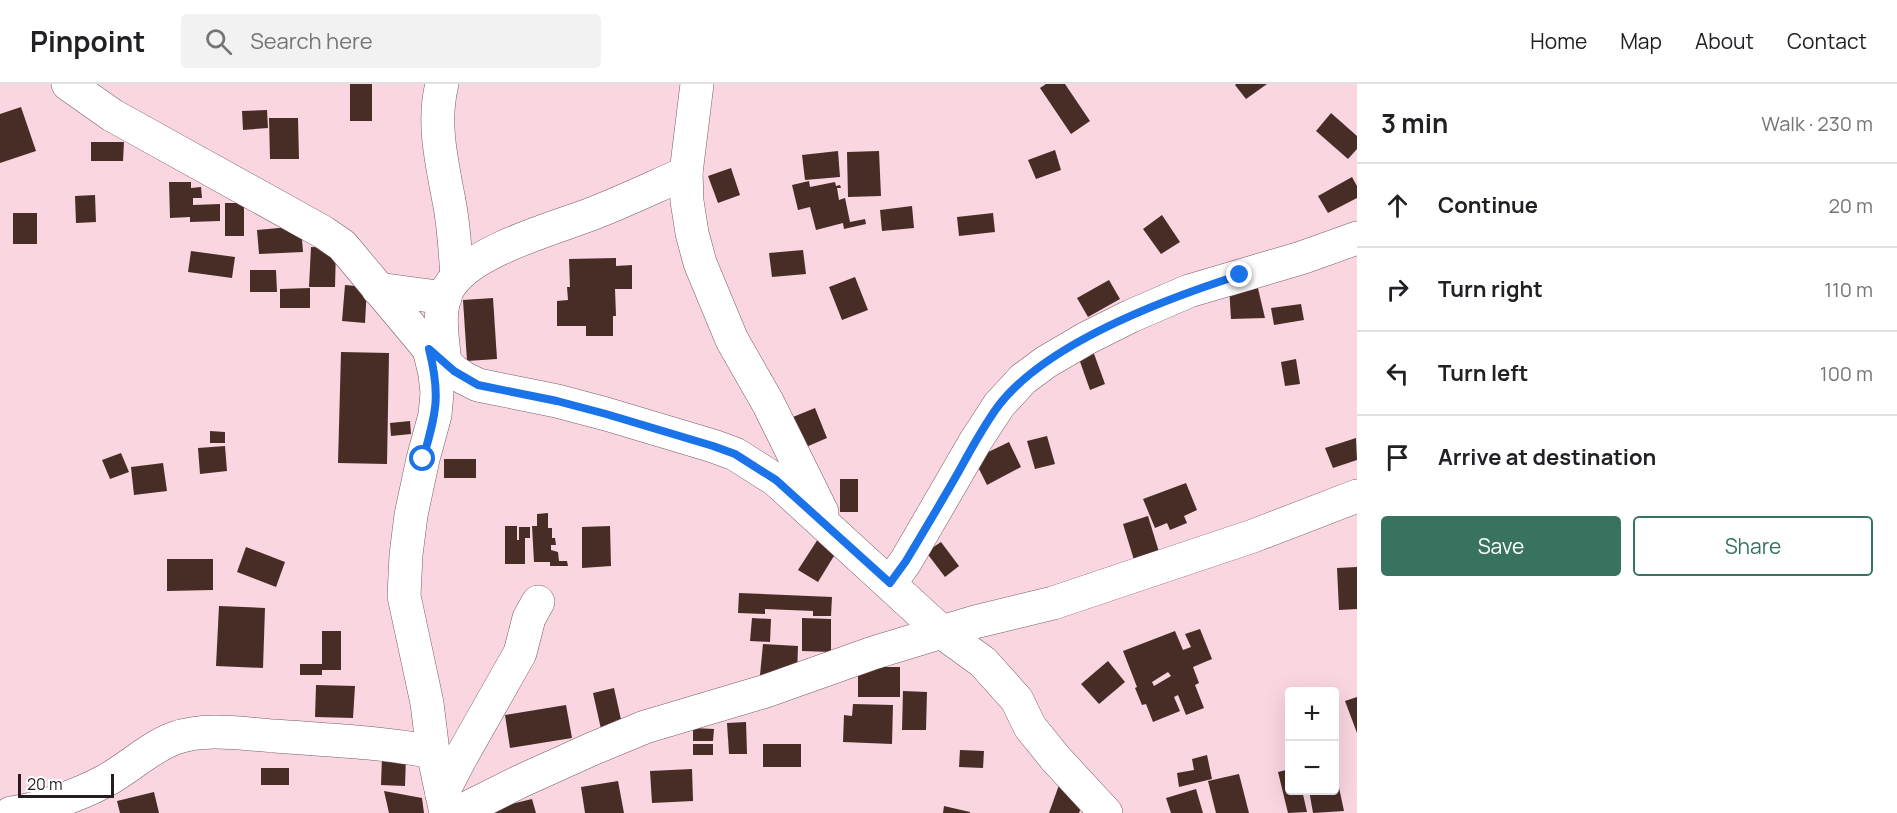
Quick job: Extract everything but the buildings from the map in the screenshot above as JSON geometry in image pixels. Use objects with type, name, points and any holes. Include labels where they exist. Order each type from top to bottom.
[{"type":"street","points":[[68,84],[112,115],[323,232],[342,245],[437,356],[464,378],[478,385],[557,401],[713,446],[735,454],[776,480],[943,633],[983,662],[1017,699],[1030,728],[1106,813]]},
{"type":"street","points":[[442,84],[439,144],[452,221],[451,287],[441,324],[437,356],[435,416],[411,515],[404,596],[427,703],[433,752],[448,807]]},
{"type":"street","points":[[696,84],[686,173],[687,201],[700,263],[732,340],[768,403],[831,530]]},
{"type":"street","points":[[378,289],[451,287],[474,262],[508,245],[594,213],[686,173]]},
{"type":"street","points":[[890,583],[999,405],[1023,378],[1087,338],[1131,316],[1240,275],[1301,258],[1357,238]]},
{"type":"street","points":[[448,807],[645,728],[766,691],[873,653],[975,622],[1053,603],[1252,536],[1357,496]]},
{"type":"street","points":[[448,807],[471,739],[520,653],[529,618],[538,602]]},
{"type":"street","points":[[11,813],[63,799],[105,781],[142,756],[175,738],[201,733],[382,743],[433,752]]},
{"type":"route","points":[[423,459],[435,416],[437,393],[429,349],[454,371],[478,385],[557,401],[606,414],[735,454],[776,480],[890,583],[906,561],[999,405],[1023,378],[1087,338],[1131,316],[1190,291],[1240,275]]}]
